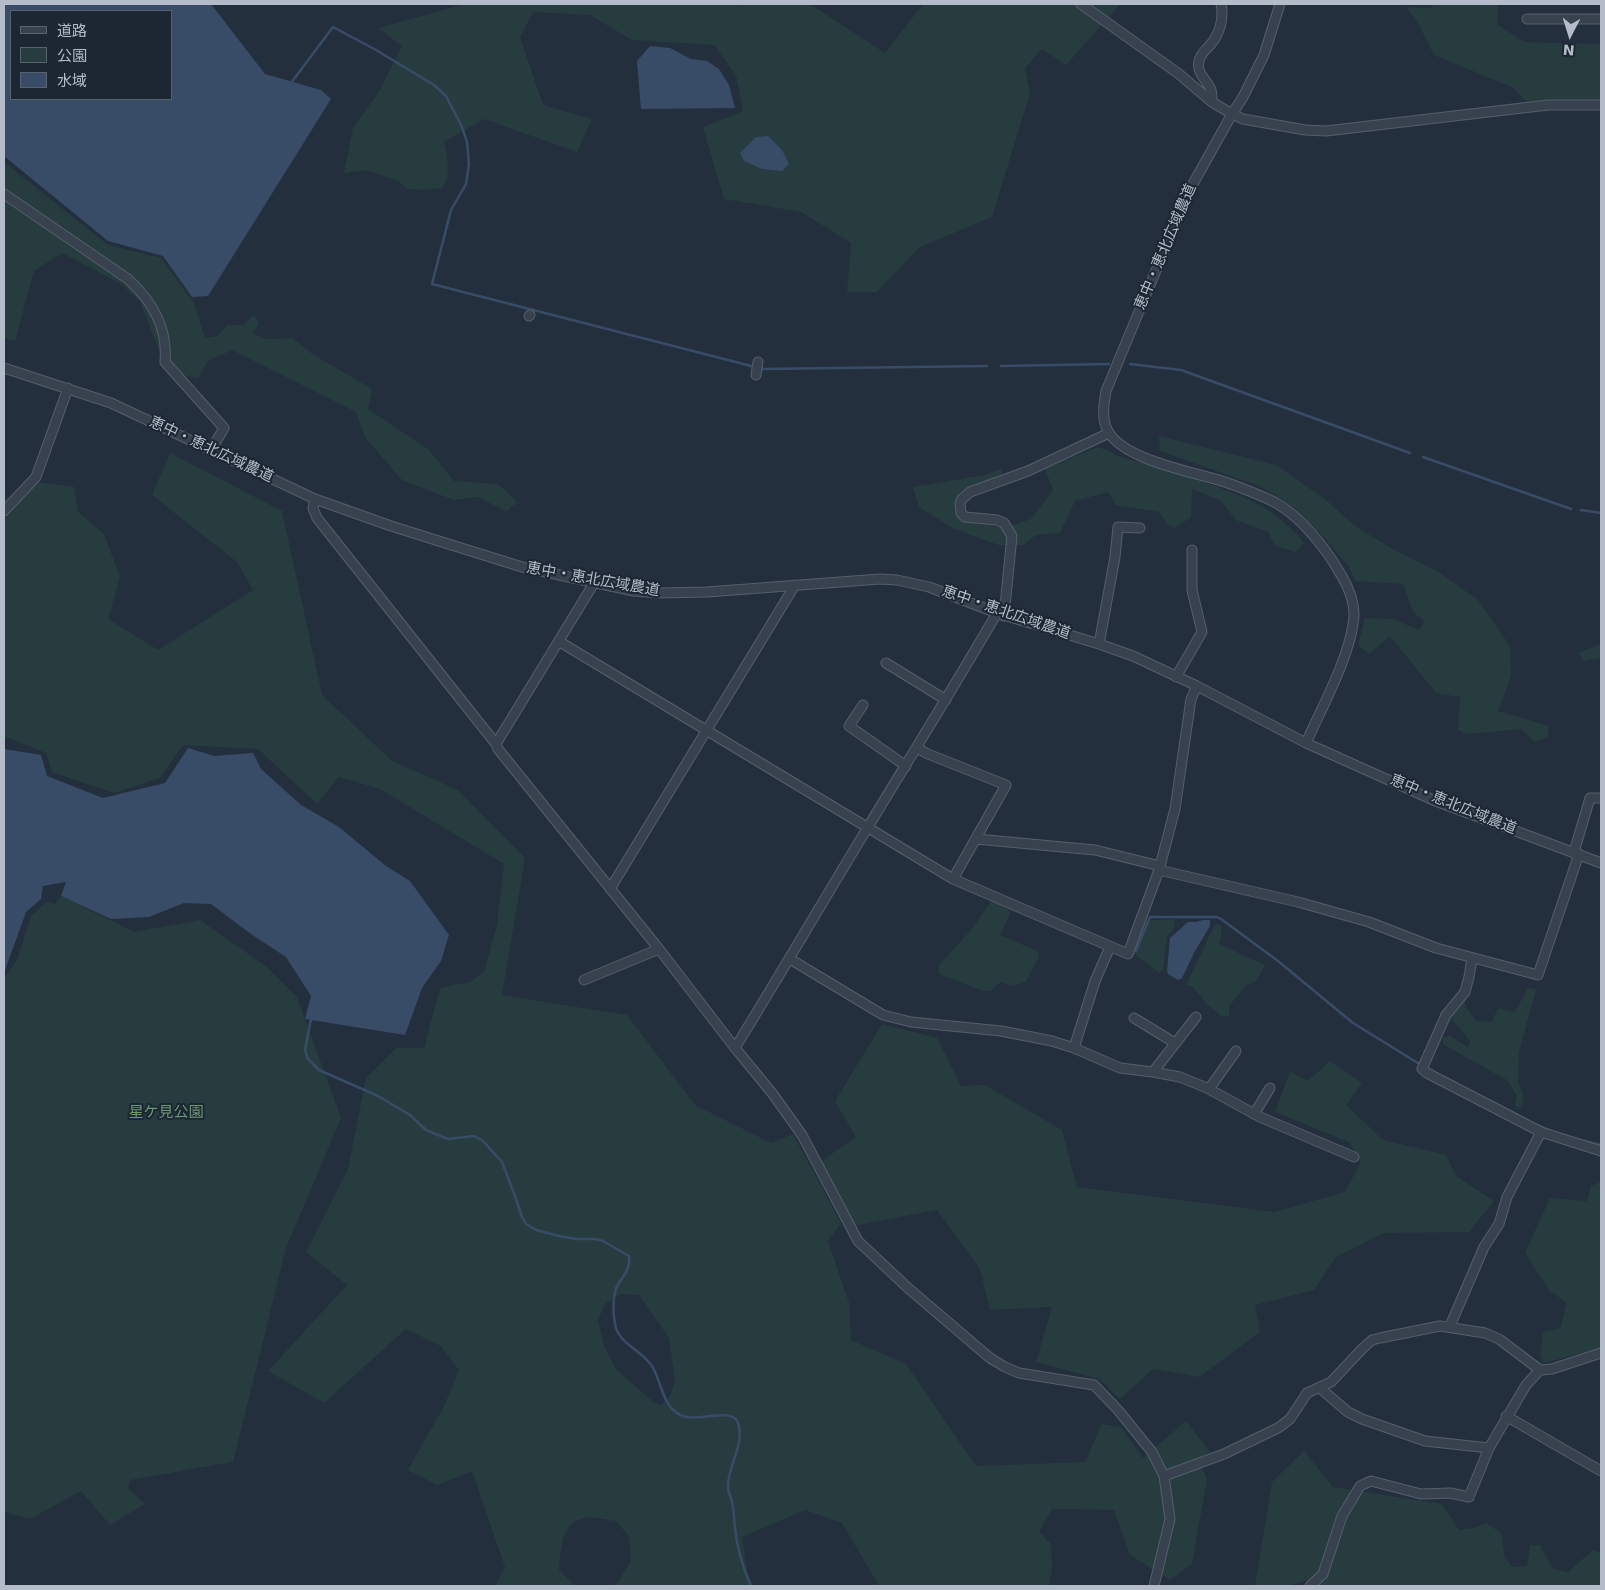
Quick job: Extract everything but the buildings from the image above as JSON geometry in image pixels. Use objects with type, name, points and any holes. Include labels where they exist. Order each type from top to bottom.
[{"type":"street","points":[[1081,4],[1179,74],[1212,102],[1243,119],[1305,130],[1326,131],[1548,105],[1601,105]]},
{"type":"street","points":[[1212,102],[1211,90],[1200,73],[1198,64],[1202,54],[1212,43],[1219,31],[1222,19],[1221,4]]},
{"type":"street","name":"恵中・恵北広域農道","points":[[1109,433],[1103,415],[1106,391],[1189,191],[1243,97],[1264,55],[1280,4]]},
{"type":"street","points":[[1527,19],[1601,19]]},
{"type":"street","points":[[4,194],[128,279],[142,292],[156,312],[166,348],[165,362],[224,428],[212,450]]},
{"type":"street","points":[[756,374],[758,362]]},
{"type":"street","name":"恵中・恵北広域農道","points":[[4,368],[111,403],[315,499],[391,526],[522,567],[594,583],[660,593],[707,592],[871,580],[897,580],[929,587],[1001,614],[1133,656],[1196,686],[1306,743],[1433,800],[1601,863]]},
{"type":"street","points":[[4,511],[36,477],[68,388]]},
{"type":"street","points":[[734,1048],[790,959],[946,700],[1001,614],[1012,536],[1004,523],[997,520],[965,517],[960,513],[962,498],[970,492],[1028,471],[1109,433],[1124,448],[1136,454],[1227,483],[1278,504],[1299,520],[1324,548],[1343,577],[1353,605],[1352,628],[1342,663],[1306,743]]},
{"type":"street","points":[[315,499],[313,508],[318,518],[498,749],[659,949],[734,1048],[772,1093],[802,1135],[854,1234],[868,1251],[990,1358],[1005,1368],[1019,1373],[1094,1385],[1118,1410],[1152,1452],[1164,1476],[1170,1519],[1154,1586]]},
{"type":"street","points":[[1098,644],[1115,557],[1118,527],[1140,528]]},
{"type":"street","points":[[1176,677],[1202,632],[1192,590],[1192,550]]},
{"type":"street","points":[[496,744],[560,642],[594,583]]},
{"type":"street","points":[[610,889],[795,585]]},
{"type":"street","points":[[560,642],[953,878],[1128,954],[1159,868],[1175,808],[1191,699],[1196,686]]},
{"type":"street","points":[[886,663],[946,700]]},
{"type":"street","points":[[863,705],[849,726],[906,766]]},
{"type":"street","points":[[917,748],[1006,785],[953,878]]},
{"type":"street","points":[[976,838],[1095,850],[1360,919],[1436,948],[1538,975],[1576,853],[1590,798],[1601,798]]},
{"type":"street","points":[[1074,1048],[1110,947]]},
{"type":"street","points":[[584,980],[659,949]]},
{"type":"street","points":[[1472,958],[1464,992],[1446,1015],[1422,1069],[1541,1132],[1601,1151]]},
{"type":"street","points":[[790,959],[883,1015],[911,1022],[1001,1031],[1052,1041],[1074,1048],[1120,1068],[1180,1077],[1209,1089],[1254,1114],[1354,1157]]},
{"type":"street","points":[[1153,1072],[1196,1017]]},
{"type":"street","points":[[1134,1018],[1175,1043]]},
{"type":"street","points":[[1209,1089],[1236,1051]]},
{"type":"street","points":[[1254,1114],[1270,1088]]},
{"type":"street","points":[[1450,1326],[1484,1247],[1499,1224],[1507,1197],[1541,1132]]},
{"type":"street","points":[[1164,1476],[1224,1454],[1278,1428],[1290,1419],[1307,1393],[1330,1382],[1372,1340],[1440,1326],[1450,1326],[1485,1333],[1499,1339],[1540,1370],[1552,1369],[1601,1353]]},
{"type":"street","points":[[1310,1586],[1324,1574],[1342,1516],[1363,1483],[1370,1481],[1421,1494],[1450,1493],[1469,1497],[1489,1448],[1506,1416],[1526,1385],[1540,1370]]},
{"type":"street","points":[[1320,1388],[1348,1412],[1362,1419],[1425,1441],[1489,1448]]},
{"type":"street","points":[[1506,1416],[1601,1471]]},
{"type":"green space","points":[[459,4],[736,4],[737,6],[747,4],[810,4],[885,53],[923,4],[1120,4],[1066,65],[1042,49],[1025,68],[1030,93],[992,217],[920,247],[877,292],[847,292],[851,243],[801,212],[724,199],[703,127],[743,111],[736,75],[714,45],[632,40],[590,15],[533,12],[520,37],[543,105],[592,119],[577,152],[484,119],[444,142],[448,172],[442,188],[425,190],[407,189],[398,181],[367,170],[344,173],[353,128],[380,90],[402,46],[378,28],[458,6]]},
{"type":"green space","points":[[1436,4],[1498,4],[1497,24],[1524,42],[1601,44],[1601,101],[1526,102],[1514,88],[1434,55],[1418,23],[1406,7],[1429,8]]},
{"type":"green space","points":[[4,162],[108,245],[161,258],[194,303],[205,338],[217,336],[228,325],[243,325],[254,315],[259,323],[253,334],[268,339],[292,338],[311,353],[372,389],[368,409],[428,449],[454,481],[498,484],[517,502],[506,512],[478,497],[454,500],[402,480],[365,437],[356,412],[232,350],[208,361],[198,378],[185,376],[161,356],[140,301],[121,284],[62,253],[34,271],[15,341],[4,338]]},
{"type":"green space","points":[[1159,436],[1276,465],[1325,499],[1355,526],[1394,550],[1437,571],[1478,600],[1510,646],[1511,676],[1498,711],[1549,726],[1548,737],[1534,742],[1522,729],[1468,734],[1458,730],[1460,697],[1436,693],[1390,636],[1369,654],[1358,645],[1365,618],[1393,619],[1419,630],[1424,621],[1413,612],[1403,584],[1355,581],[1349,567],[1323,536],[1295,508],[1262,487],[1160,451]]},
{"type":"green space","points":[[1097,447],[1118,456],[1229,491],[1274,514],[1304,543],[1296,552],[1275,546],[1268,532],[1236,520],[1221,501],[1192,489],[1191,517],[1175,528],[1167,524],[1159,512],[1116,505],[1108,492],[1075,501],[1060,533],[1036,535],[1023,545],[999,545],[954,529],[919,507],[913,487],[984,475],[1001,469],[1002,477],[960,493],[956,509],[963,519],[999,527],[1016,524],[1031,519],[1053,490],[1045,469]]},
{"type":"green space","points":[[170,453],[282,511],[322,695],[392,761],[458,790],[525,858],[502,995],[627,1015],[695,1105],[771,1143],[793,1134],[841,1223],[828,1241],[849,1303],[851,1340],[906,1364],[976,1466],[1085,1462],[1102,1424],[1121,1427],[1143,1458],[1186,1421],[1210,1452],[1198,1459],[1207,1479],[1192,1564],[1170,1580],[1130,1555],[1114,1510],[1052,1509],[1039,1532],[1051,1544],[1052,1569],[1049,1586],[879,1586],[842,1523],[805,1510],[742,1537],[749,1586],[613,1586],[618,1582],[631,1561],[629,1536],[616,1521],[592,1517],[576,1521],[570,1526],[561,1546],[559,1570],[575,1586],[495,1586],[505,1567],[472,1471],[437,1485],[408,1470],[444,1406],[459,1370],[441,1346],[406,1329],[324,1403],[268,1371],[347,1285],[306,1252],[348,1169],[366,1078],[396,1048],[424,1048],[440,988],[470,982],[484,972],[497,925],[504,864],[380,789],[339,777],[317,804],[258,749],[183,745],[160,778],[114,793],[52,772],[46,753],[4,736],[4,519],[37,482],[74,487],[78,512],[104,534],[120,577],[108,619],[158,650],[253,590],[237,562],[152,495]],"holes":[[[621,1294],[639,1295],[669,1338],[675,1380],[670,1396],[661,1405],[654,1403],[615,1368],[604,1346],[598,1319],[606,1303]]]},
{"type":"green space","points":[[1601,644],[1601,658],[1584,661],[1578,653]]},
{"type":"green space","name":"星ケ見公園","points":[[61,896],[134,932],[200,920],[267,967],[297,997],[341,1118],[286,1248],[233,1462],[130,1480],[128,1488],[145,1504],[110,1525],[81,1491],[30,1519],[4,1512],[4,979],[17,960],[31,916],[46,902],[55,904]]},
{"type":"green space","points":[[992,900],[1008,909],[1010,914],[1000,935],[1037,951],[1039,957],[1026,982],[1013,986],[1001,982],[990,991],[983,991],[939,974],[939,965],[971,930]]},
{"type":"green space","points":[[1175,919],[1173,930],[1167,937],[1163,970],[1159,973],[1133,953],[1144,921]]},
{"type":"green space","points":[[1215,924],[1221,925],[1219,944],[1265,965],[1256,981],[1247,985],[1229,1006],[1229,1016],[1222,1017],[1207,1004],[1193,987],[1186,985]]},
{"type":"green space","points":[[1528,988],[1536,989],[1519,1052],[1518,1081],[1523,1094],[1520,1108],[1515,1106],[1517,1096],[1507,1080],[1444,1045],[1442,1038],[1449,1035],[1467,1047],[1471,1042],[1450,1017],[1464,999],[1466,1007],[1476,1021],[1492,1022],[1498,1008],[1515,1012]]},
{"type":"green space","points":[[882,1024],[937,1038],[961,1086],[985,1085],[1062,1130],[1077,1187],[1274,1212],[1345,1192],[1361,1162],[1349,1142],[1275,1112],[1290,1072],[1308,1081],[1330,1061],[1362,1083],[1346,1105],[1383,1140],[1446,1155],[1456,1176],[1494,1201],[1469,1232],[1383,1233],[1336,1257],[1314,1290],[1255,1305],[1260,1332],[1199,1377],[1153,1369],[1120,1399],[1099,1379],[1036,1362],[1052,1307],[990,1310],[980,1269],[937,1210],[853,1226],[820,1162],[856,1137],[835,1101]]},
{"type":"green space","points":[[1601,1182],[1601,1348],[1544,1363],[1540,1356],[1543,1332],[1560,1328],[1567,1303],[1549,1290],[1525,1253],[1550,1198],[1587,1201],[1591,1186]]},
{"type":"green space","points":[[1304,1451],[1333,1487],[1442,1504],[1459,1530],[1474,1528],[1486,1523],[1501,1533],[1505,1558],[1512,1567],[1527,1566],[1530,1546],[1540,1545],[1553,1569],[1568,1572],[1593,1550],[1601,1553],[1601,1586],[1314,1586],[1311,1579],[1287,1586],[1255,1586],[1272,1482]]},
{"type":"water","points":[[4,4],[211,4],[265,74],[321,90],[331,99],[208,296],[192,297],[163,256],[108,241],[4,156]]},
{"type":"water","points":[[650,46],[670,48],[691,59],[707,61],[719,69],[729,85],[735,108],[641,109],[637,61]]},
{"type":"water","points":[[768,136],[782,150],[789,164],[782,171],[762,169],[744,161],[740,153],[756,137]]},
{"type":"water","points":[[188,748],[214,756],[253,753],[261,769],[301,805],[339,827],[386,866],[410,881],[449,935],[441,961],[422,988],[405,1035],[305,1019],[311,996],[286,957],[211,904],[184,903],[149,917],[111,919],[61,896],[66,882],[43,886],[41,899],[26,912],[4,973],[4,749],[41,755],[47,776],[103,798],[165,783]]},
{"type":"water","points":[[1210,920],[1210,926],[1182,978],[1178,980],[1168,974],[1167,971],[1170,938],[1188,922]]},
{"type":"waterway","points":[[291,83],[333,27],[434,85],[446,96],[462,127],[467,142],[469,164],[466,184],[451,210],[432,284],[763,369],[987,366]]},
{"type":"waterway","points":[[1001,366],[1109,364]]},
{"type":"waterway","points":[[1130,364],[1181,370],[1410,453]]},
{"type":"waterway","points":[[1423,457],[1571,509]]},
{"type":"waterway","points":[[1581,510],[1601,513]]},
{"type":"waterway","points":[[1136,951],[1150,917],[1217,917],[1278,961],[1353,1023],[1421,1065]]},
{"type":"waterway","points":[[311,1019],[305,1050],[308,1059],[319,1070],[378,1096],[410,1115],[426,1130],[448,1139],[474,1136],[483,1141],[502,1162],[526,1224],[536,1230],[559,1236],[603,1241],[629,1256],[628,1269],[617,1286],[614,1296],[614,1318],[618,1333],[652,1366],[664,1396],[672,1409],[678,1414],[692,1418],[722,1415],[734,1418],[737,1421],[740,1437],[730,1471],[728,1489],[733,1505],[739,1550],[751,1586]]},
{"type":"waterway","points":[[1483,1097],[1525,1119]]},
{"type":"waterway","points":[[1532,1123],[1548,1130]]},
{"type":"waterway","points":[[1579,1140],[1601,1145]]}]
